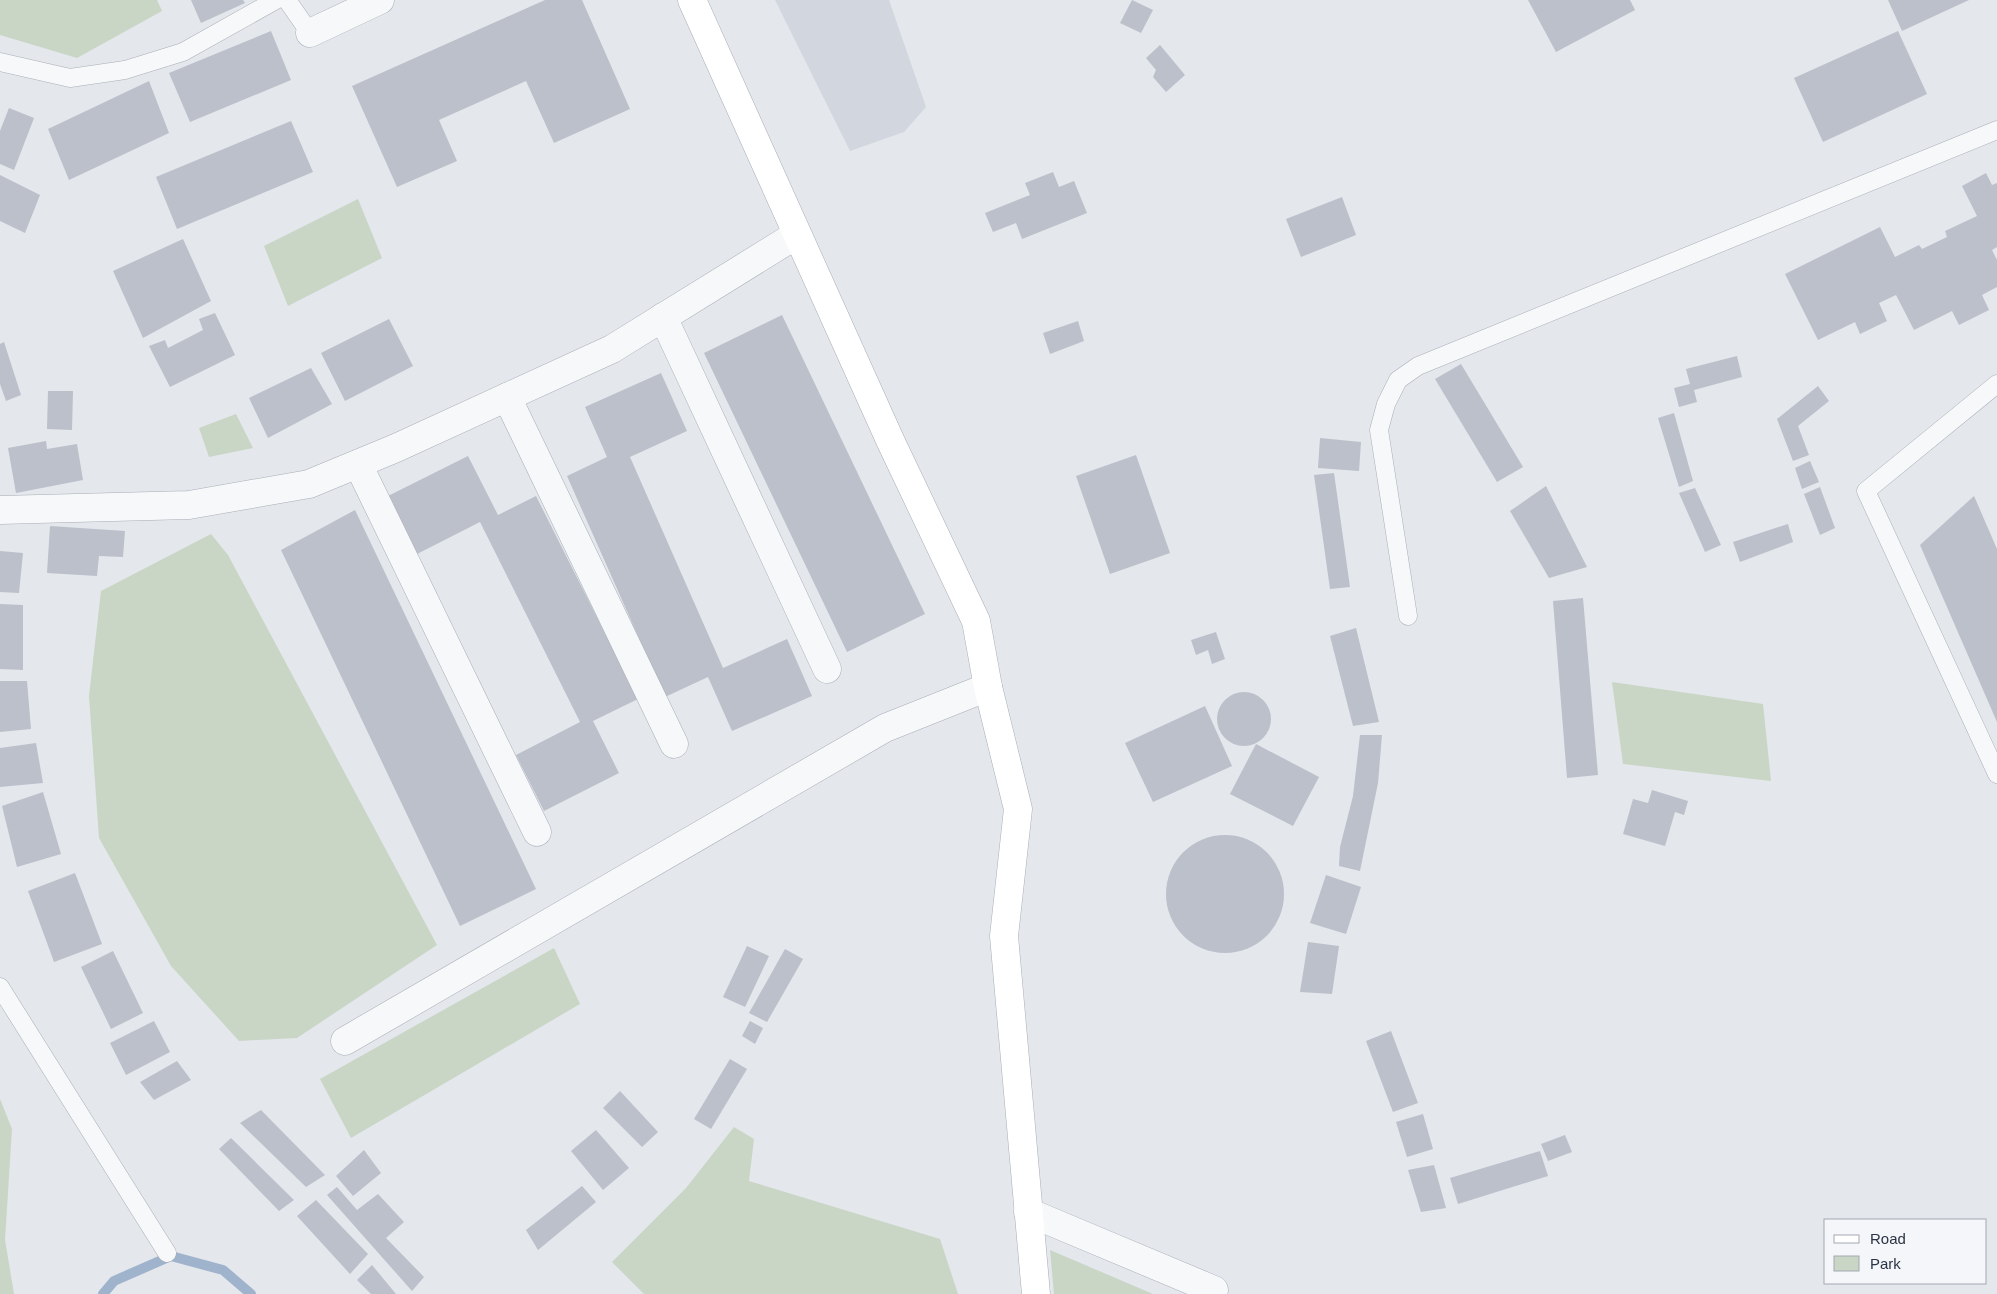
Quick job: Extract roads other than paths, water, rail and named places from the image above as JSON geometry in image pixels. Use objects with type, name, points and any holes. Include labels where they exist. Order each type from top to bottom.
[{"type":"street","points":[[310,33],[380,0]]},
{"type":"street","points":[[692,0],[796,235],[976,621],[988,687],[1018,809],[1004,936],[1036,1294]]},
{"type":"street","points":[[0,510],[189,504],[309,484],[358,464],[612,349],[796,235]]},
{"type":"street","points":[[663,317],[828,669]]},
{"type":"street","points":[[507,397],[674,744]]},
{"type":"street","points":[[358,464],[537,832]]},
{"type":"street","points":[[345,1041],[885,728],[988,687]]},
{"type":"street","points":[[1028,1212],[1214,1290]]},
{"type":"lane","points":[[0,62],[70,78],[125,70],[183,52],[276,0]]},
{"type":"lane","points":[[287,0],[310,33]]},
{"type":"lane","points":[[1408,616],[1379,430],[1386,404],[1398,380],[1418,366],[1997,130]]},
{"type":"lane","points":[[1997,384],[1866,492],[1997,774]]},
{"type":"lane","points":[[0,987],[167,1253]]},
{"type":"waterway","points":[[103,1294],[114,1281],[171,1256],[223,1270],[251,1294]]}]
